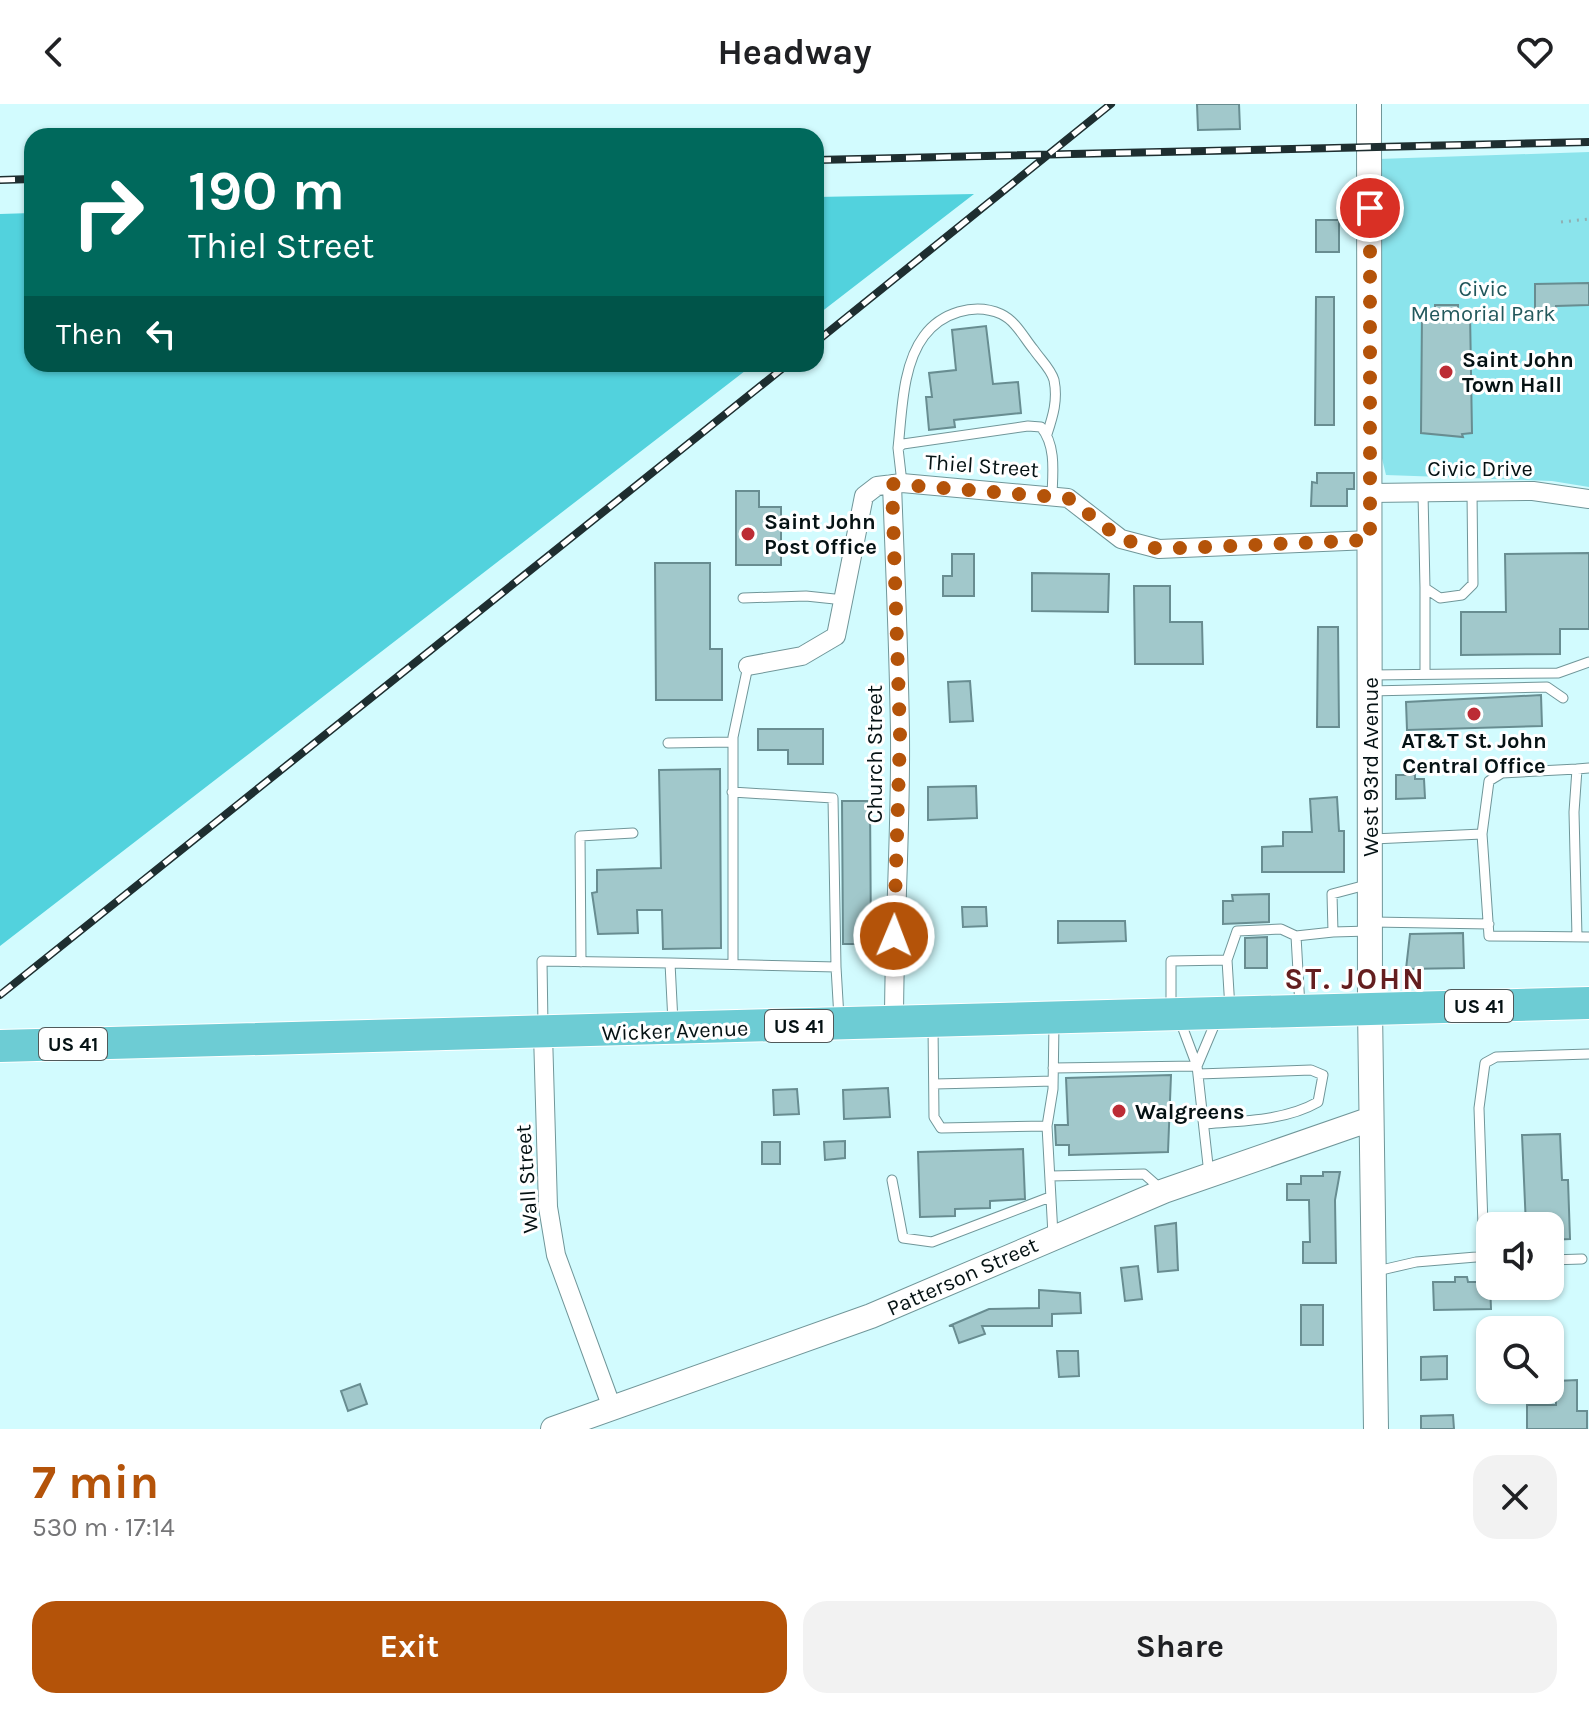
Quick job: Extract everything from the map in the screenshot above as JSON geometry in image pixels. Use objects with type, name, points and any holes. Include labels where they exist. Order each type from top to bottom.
[{"type":"highway","name":"Wicker Avenue","points":[[6,1045],[543,1034],[1589,1003]]},
{"type":"street","name":"West 93rd Avenue","points":[[1369,104],[1370,1009],[1376,1429]]},
{"type":"street","name":"Thiel Street","points":[[897,484],[1052,494],[1068,498],[1121,539],[1159,549],[1370,540]]},
{"type":"street","points":[[748,666],[802,656],[836,636],[864,496],[877,486],[897,484]]},
{"type":"street","name":"Church Street","points":[[894,1024],[894,906],[899,838],[900,735],[897,484]]},
{"type":"street","name":"Civic Drive","points":[[1371,493],[1533,491],[1589,499]]},
{"type":"street","name":"Wall Street","points":[[543,1034],[548,1207],[556,1255],[612,1408]]},
{"type":"street","name":"Patterson Street","points":[[553,1429],[871,1316],[1053,1235],[1164,1191],[1371,1119]]},
{"type":"lane","points":[[897,484],[904,392],[915,352],[923,337],[939,320],[960,311],[982,309],[1002,315],[1016,326],[1050,371],[1056,407],[1047,434]]},
{"type":"lane","points":[[898,448],[908,443],[1028,426],[1041,427],[1047,434],[1053,460],[1052,494]]},
{"type":"lane","points":[[1425,588],[1440,598],[1462,595],[1473,584],[1472,492]]},
{"type":"lane","points":[[1423,493],[1425,674]]},
{"type":"lane","points":[[743,598],[806,596],[844,600]]},
{"type":"lane","points":[[1370,683],[1425,674],[1558,673],[1589,662]]},
{"type":"lane","points":[[733,964],[732,742],[748,666]]},
{"type":"lane","points":[[1370,683],[1547,687],[1563,698]]},
{"type":"lane","points":[[668,743],[732,742]]},
{"type":"lane","points":[[1589,768],[1502,773],[1489,781],[1482,834],[1489,936],[1589,937]]},
{"type":"lane","points":[[1577,769],[1574,812],[1577,937]]},
{"type":"lane","points":[[732,792],[833,798],[840,1025]]},
{"type":"lane","points":[[581,962],[580,836],[633,833]]},
{"type":"lane","points":[[1370,839],[1482,834]]},
{"type":"lane","points":[[1333,932],[1332,894],[1370,884]]},
{"type":"lane","points":[[1198,1070],[1224,1013],[1227,960],[1237,931],[1281,929],[1296,936],[1370,926],[1489,924]]},
{"type":"lane","points":[[1296,936],[1301,1011]]},
{"type":"lane","points":[[1209,1174],[1198,1070],[1174,1015],[1171,961],[1227,960]]},
{"type":"lane","points":[[543,1034],[542,961],[836,967]]},
{"type":"lane","points":[[670,963],[673,1030]]},
{"type":"lane","points":[[1053,1235],[1047,1126],[1053,1081],[1054,1019]]},
{"type":"lane","points":[[933,1022],[934,1117],[941,1128],[1047,1126]]},
{"type":"lane","points":[[1485,1212],[1479,1108],[1485,1063],[1496,1057],[1589,1054]]},
{"type":"lane","points":[[1053,1068],[1311,1070],[1323,1075],[1318,1102],[1306,1109],[1265,1118],[1204,1124]]},
{"type":"lane","points":[[934,1084],[1053,1081]]},
{"type":"lane","points":[[1050,1176],[1144,1174],[1164,1191]]},
{"type":"lane","points":[[892,1180],[903,1238],[932,1242],[1050,1197]]},
{"type":"lane","points":[[1373,1272],[1416,1262],[1476,1257]]},
{"type":"lane","points":[[1564,1260],[1582,1259]]},
{"type":"path","points":[[1561,222],[1589,219]]},
{"type":"green space","name":"Civic Memorial Park","points":[[1589,152],[1589,487],[1552,481],[1386,475],[1378,442],[1378,159]]},
{"type":"shaded area","points":[[974,194],[824,310],[824,197]]},
{"type":"shaded area","points":[[24,213],[24,372],[744,372],[0,946],[0,214]]},
{"type":"building","points":[[1197,104],[1239,104],[1240,129],[1198,130]]},
{"type":"building","points":[[1316,220],[1339,220],[1339,252],[1316,252]]},
{"type":"building","points":[[1589,283],[1589,305],[1556,306],[1556,311],[1535,312],[1535,284]]},
{"type":"building","points":[[1316,297],[1334,297],[1334,425],[1315,425]]},
{"type":"building","name":"Saint John Town Hall","points":[[1435,305],[1458,305],[1458,312],[1470,312],[1472,433],[1462,434],[1463,437],[1421,433],[1422,312],[1435,312]]},
{"type":"building","points":[[986,326],[993,384],[1018,382],[1021,413],[954,420],[955,427],[929,430],[926,397],[932,397],[929,373],[956,370],[952,330]]},
{"type":"building","points":[[1317,473],[1354,473],[1354,489],[1347,489],[1347,506],[1311,506],[1312,482],[1317,483]]},
{"type":"building","points":[[736,491],[759,491],[759,507],[781,507],[781,565],[736,565]]},
{"type":"building","points":[[1589,553],[1589,629],[1560,629],[1560,654],[1461,655],[1461,612],[1506,612],[1505,554]]},
{"type":"building","points":[[952,554],[974,554],[974,596],[943,596],[943,576],[952,576]]},
{"type":"building","points":[[655,563],[710,563],[710,649],[722,649],[722,700],[656,700]]},
{"type":"building","points":[[1032,573],[1109,574],[1108,612],[1032,611]]},
{"type":"building","points":[[1134,586],[1170,586],[1170,622],[1202,622],[1203,664],[1135,664]]},
{"type":"building","points":[[1318,627],[1338,627],[1339,727],[1317,727]]},
{"type":"building","points":[[970,681],[973,721],[950,722],[948,682]]},
{"type":"building","name":"AT&T St. John Central Office","points":[[1541,695],[1542,726],[1407,730],[1406,702]]},
{"type":"building","points":[[758,729],[823,729],[823,764],[788,764],[788,750],[758,750]]},
{"type":"building","points":[[720,769],[721,948],[663,949],[662,910],[637,910],[638,933],[598,934],[592,893],[597,892],[597,870],[661,868],[659,770]]},
{"type":"building","points":[[1396,775],[1415,775],[1415,779],[1424,779],[1425,798],[1396,799]]},
{"type":"building","points":[[976,786],[977,818],[928,820],[928,787]]},
{"type":"building","points":[[1337,797],[1339,831],[1344,831],[1344,872],[1262,872],[1262,847],[1283,846],[1283,832],[1312,832],[1310,799]]},
{"type":"building","points":[[842,801],[870,801],[871,944],[843,944]]},
{"type":"building","points":[[1269,894],[1269,922],[1223,924],[1223,901],[1233,901],[1232,895]]},
{"type":"building","points":[[962,907],[986,907],[987,926],[963,927]]},
{"type":"building","points":[[1058,921],[1125,921],[1126,941],[1058,943]]},
{"type":"building","points":[[1463,933],[1464,968],[1406,969],[1410,934]]},
{"type":"building","points":[[1267,937],[1267,968],[1245,968],[1245,938]]},
{"type":"building","name":"Walgreens","points":[[1171,1075],[1168,1152],[1069,1155],[1069,1145],[1056,1145],[1055,1125],[1068,1125],[1066,1078]]},
{"type":"building","points":[[888,1088],[890,1117],[844,1119],[843,1090]]},
{"type":"building","points":[[797,1089],[799,1114],[774,1115],[773,1090]]},
{"type":"building","points":[[1560,1134],[1562,1180],[1568,1180],[1570,1239],[1564,1239],[1564,1212],[1525,1212],[1522,1135]]},
{"type":"building","points":[[845,1141],[845,1158],[825,1160],[824,1142]]},
{"type":"building","points":[[762,1142],[780,1142],[780,1164],[762,1164]]},
{"type":"building","points":[[1023,1149],[1025,1199],[990,1201],[990,1208],[955,1209],[955,1216],[920,1217],[918,1152]]},
{"type":"building","points":[[1323,1172],[1340,1172],[1335,1200],[1336,1263],[1303,1263],[1303,1242],[1310,1242],[1309,1200],[1287,1200],[1287,1184],[1301,1184],[1301,1176],[1323,1176]]},
{"type":"building","points":[[1176,1223],[1178,1270],[1158,1272],[1155,1226]]},
{"type":"building","points":[[1138,1266],[1142,1299],[1125,1301],[1121,1268]]},
{"type":"building","points":[[1455,1277],[1467,1277],[1468,1282],[1476,1282],[1476,1300],[1491,1300],[1491,1309],[1434,1310],[1433,1282],[1455,1282]]},
{"type":"building","points":[[1039,1290],[1080,1293],[1081,1313],[1052,1314],[1052,1326],[982,1326],[985,1334],[959,1343],[953,1326],[949,1326],[989,1309],[1039,1308]]},
{"type":"building","points":[[1301,1305],[1323,1305],[1323,1345],[1301,1345]]},
{"type":"building","points":[[1057,1351],[1078,1351],[1079,1376],[1059,1377]]},
{"type":"building","points":[[1447,1356],[1447,1379],[1421,1380],[1421,1357]]},
{"type":"building","points":[[1577,1380],[1577,1411],[1587,1411],[1587,1429],[1527,1429],[1527,1405],[1564,1404],[1564,1381]]},
{"type":"building","points":[[360,1384],[367,1404],[348,1411],[341,1391]]},
{"type":"building","points":[[1453,1415],[1454,1429],[1421,1429],[1421,1416]]},
{"type":"railway","points":[[824,336],[1111,104]]},
{"type":"railway","points":[[824,160],[1589,142]]},
{"type":"railway","points":[[0,180],[24,179]]},
{"type":"railway","points":[[0,995],[778,372]]},
{"type":"place","name":"Saint John Town Hall","points":[[1446,372]]},
{"type":"place","name":"Saint John Post Office","points":[[748,534]]},
{"type":"place","name":"AT&T St. John Central Office","points":[[1474,714]]},
{"type":"place","name":"Walgreens","points":[[1119,1111]]},
{"type":"district","name":"ST. JOHN","points":[[1355,979]]},
{"type":"route","points":[[894,936],[900,735],[892,484],[1052,494],[1068,498],[1121,539],[1159,549],[1230,543],[1370,540],[1370,208]]}]
